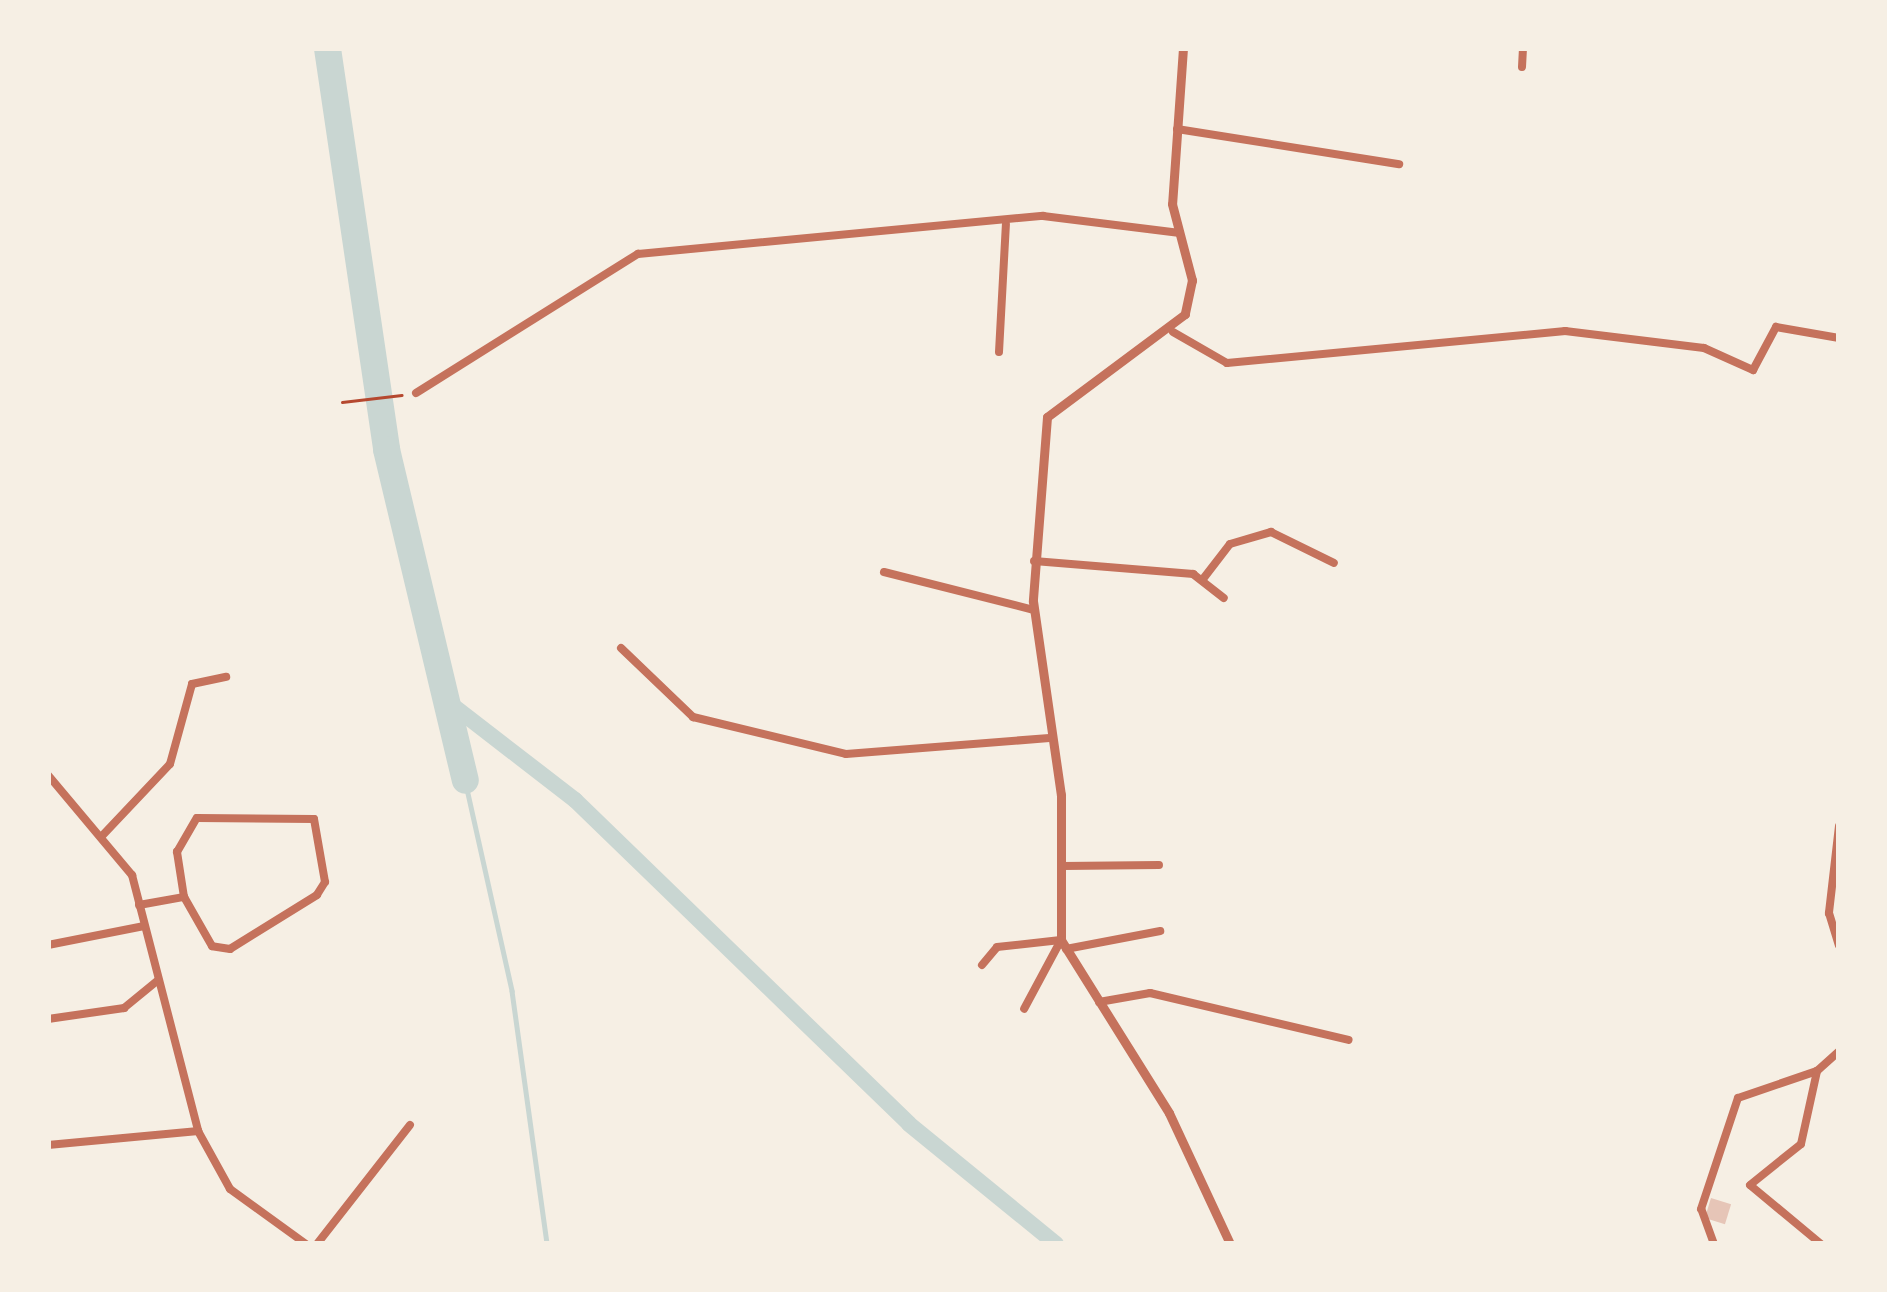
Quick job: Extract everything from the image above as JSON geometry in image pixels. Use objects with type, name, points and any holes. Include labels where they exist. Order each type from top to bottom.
[{"type":"street","points":[[1183,48],[1177,129],[1180,233],[1192,280],[1173,332],[1047,417],[1032,561],[1063,866],[1063,945],[1169,1112],[1230,1244]]},
{"type":"street","points":[[1522,67],[1523,48]]},
{"type":"street","points":[[1177,129],[1399,164]]},
{"type":"street","points":[[416,393],[638,254],[1006,224],[1043,216],[1180,233]]},
{"type":"street","points":[[999,352],[1006,224]]},
{"type":"street","points":[[1173,332],[1227,363],[1565,331],[1704,348],[1753,370],[1776,327],[1839,338]]},
{"type":"street","points":[[1203,579],[1230,544],[1271,532],[1334,563]]},
{"type":"street","points":[[1032,561],[1203,579],[1224,598]]},
{"type":"street","points":[[884,572],[1034,610]]},
{"type":"street","points":[[621,648],[693,717],[847,754],[1049,737]]},
{"type":"street","points":[[101,837],[170,764],[192,684],[226,677]]},
{"type":"street","points":[[48,776],[101,837],[139,905],[198,1131],[230,1189],[306,1244]]},
{"type":"street","points":[[197,818],[314,819],[317,895],[230,949],[212,946],[184,897],[176,852],[197,818]]},
{"type":"street","points":[[1839,826],[1834,914],[1839,946]]},
{"type":"street","points":[[1063,866],[1160,865]]},
{"type":"street","points":[[139,905],[184,897]]},
{"type":"street","points":[[48,945],[144,926]]},
{"type":"street","points":[[982,965],[997,947],[1063,945],[1160,931]]},
{"type":"street","points":[[1024,1009],[1063,945]]},
{"type":"street","points":[[48,1019],[124,1008],[158,981]]},
{"type":"street","points":[[1098,1003],[1150,993],[1348,1040]]},
{"type":"street","points":[[1714,1244],[1701,1209],[1738,1098],[1816,1071],[1839,1051]]},
{"type":"street","points":[[1816,1071],[1802,1144],[1750,1185],[1821,1244]]},
{"type":"street","points":[[317,1244],[410,1126]]},
{"type":"street","points":[[48,1145],[198,1131]]},
{"type":"path","points":[[342,402],[416,393]]},
{"type":"building","points":[[1711,1198],[1731,1204],[1725,1224],[1705,1218]]},
{"type":"waterway","points":[[327,48],[386,449],[465,780]]},
{"type":"waterway","points":[[443,698],[575,800],[909,1124],[1056,1244]]},
{"type":"waterway","points":[[465,780],[512,991],[547,1244]]}]
